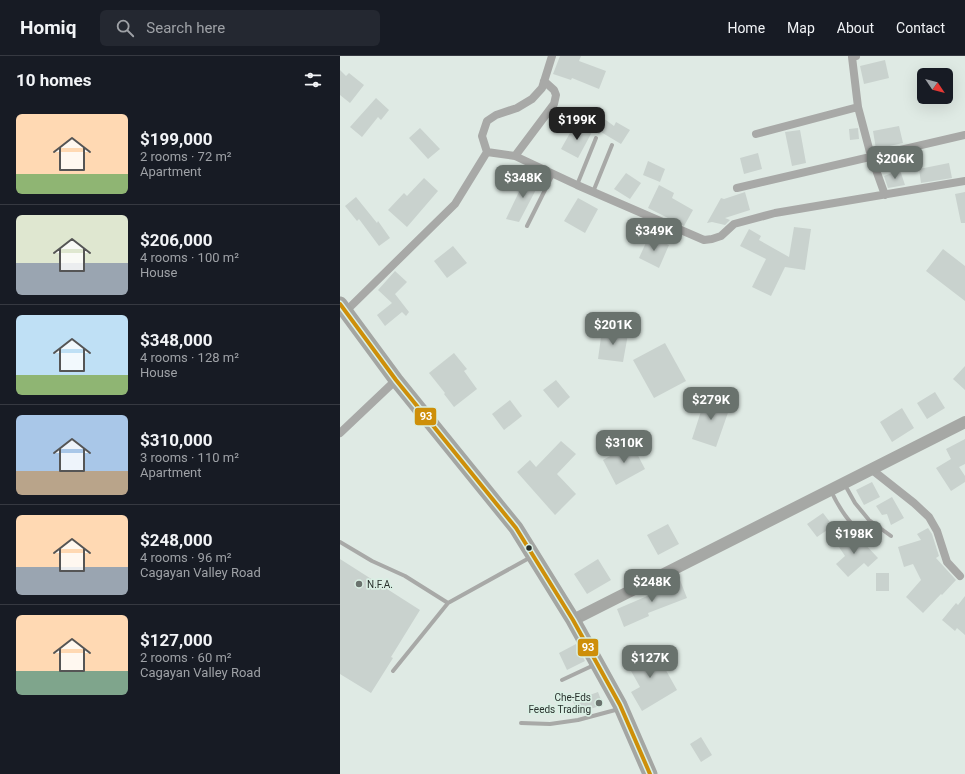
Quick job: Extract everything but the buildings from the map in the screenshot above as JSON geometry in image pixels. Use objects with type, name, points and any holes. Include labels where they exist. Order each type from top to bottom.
[{"type":"highway","points":[[343,307],[396,380],[516,528],[534,555],[573,620],[622,709],[650,774]]},
{"type":"street","points":[[343,307],[455,204],[487,152],[482,136],[487,121],[496,114],[517,108],[532,99],[542,88],[552,56]]},
{"type":"street","points":[[856,56],[852,57],[858,107],[871,156],[885,195]]},
{"type":"street","points":[[515,156],[554,104],[556,95],[554,90],[544,81]]},
{"type":"street","points":[[756,134],[858,107]]},
{"type":"street","points":[[737,188],[965,135]]},
{"type":"street","points":[[487,152],[515,156],[577,185],[704,240],[712,240],[721,236],[734,224],[775,213],[965,181]]},
{"type":"street","points":[[340,433],[396,380]]},
{"type":"street","points":[[573,620],[965,422]]},
{"type":"street","points":[[871,469],[914,503],[929,517],[937,531],[947,562],[960,576]]},
{"type":"lane","points":[[577,185],[596,138]]},
{"type":"lane","points":[[593,192],[612,145]]},
{"type":"lane","points":[[527,226],[553,174]]},
{"type":"lane","points":[[844,483],[856,503],[869,520],[891,536]]},
{"type":"lane","points":[[831,490],[849,523],[864,537]]},
{"type":"lane","points":[[340,542],[405,576],[448,603]]},
{"type":"lane","points":[[393,671],[448,603],[534,555]]},
{"type":"lane","points":[[562,680],[597,664]]},
{"type":"lane","points":[[521,723],[550,724],[578,720],[622,709]]},
{"type":"transit line","name":"93","points":[[340,304],[396,380],[516,528],[573,620],[620,705],[650,774]]},
{"type":"place","name":"N.F.A.","points":[[359,584]]},
{"type":"place","name":"Che-Eds Feeds Trading","points":[[599,703]]}]
